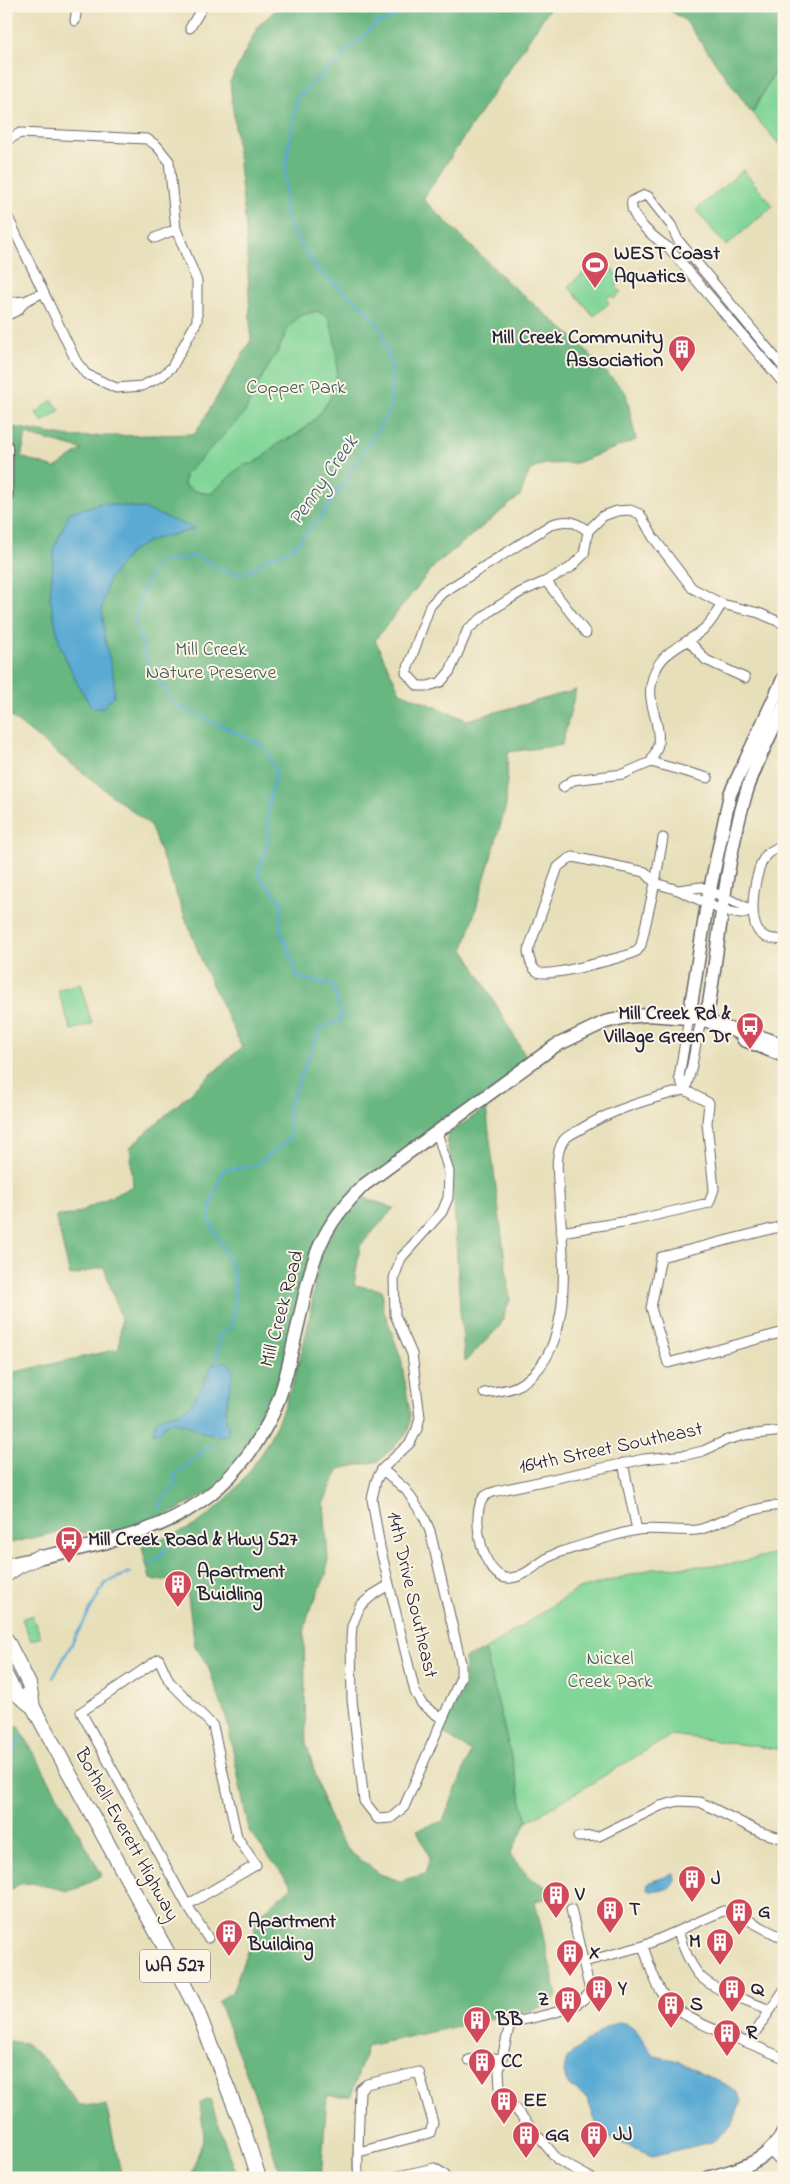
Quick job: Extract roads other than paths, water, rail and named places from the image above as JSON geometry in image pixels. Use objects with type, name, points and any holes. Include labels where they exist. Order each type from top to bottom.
[{"type":"main road","points":[[6,446],[6,496]]},
{"type":"main road","points":[[689,1018],[707,904],[730,794],[784,677]]},
{"type":"main road","points":[[702,1019],[709,1004],[722,904],[745,797],[757,762],[784,706]]},
{"type":"main road","name":"Mill Creek Road","points":[[6,1565],[127,1537],[158,1526],[196,1507],[236,1472],[269,1422],[284,1381],[305,1286],[314,1257],[326,1230],[346,1203],[364,1184],[550,1049],[583,1031],[605,1022],[648,1015],[702,1019],[740,1033],[747,1032],[784,1045]]},
{"type":"main road","name":"Mill Creek Road","points":[[740,1033],[744,1040],[784,1056]]},
{"type":"main road","points":[[6,1575],[19,1566],[39,1558]]},
{"type":"main road","name":"Bothell-Everett Highway","points":[[6,1639],[29,1684],[33,1707],[197,2010],[242,2125],[259,2178]]},
{"type":"main road","name":"Bothell-Everett Highway","points":[[6,1676],[15,1694],[33,1707]]},
{"type":"main road","points":[[707,2178],[744,2167],[770,2151],[784,2130]]},
{"type":"street","points":[[75,21],[77,6]]},
{"type":"street","points":[[190,28],[203,6]]},
{"type":"street","points":[[6,141],[20,133],[133,138],[147,140],[157,146],[168,161],[176,229],[197,281],[197,321],[172,367],[162,376],[142,386],[116,388],[86,374],[76,361],[6,214]]},
{"type":"street","points":[[784,368],[678,240],[672,225],[649,197],[638,197],[632,201],[633,213],[656,238],[669,248],[784,384]]},
{"type":"street","points":[[155,238],[176,229]]},
{"type":"street","points":[[6,306],[14,302],[25,301],[42,292]]},
{"type":"street","points":[[6,316],[18,310],[25,301]]},
{"type":"street","points":[[588,531],[577,523],[565,520],[552,524],[442,593],[430,606],[406,673],[418,686],[428,686],[441,682],[450,671],[468,630],[492,610],[521,592],[546,582],[570,568],[584,554],[588,531],[603,516],[617,511],[630,510],[640,514],[653,537],[692,588],[722,604],[759,613],[784,624]]},
{"type":"street","points":[[546,582],[586,632]]},
{"type":"street","points":[[651,762],[658,744],[658,729],[652,705],[651,687],[657,669],[666,654],[708,625],[722,604]]},
{"type":"street","points":[[688,640],[706,660],[745,678]]},
{"type":"street","points":[[563,787],[573,780],[624,774],[651,762],[708,778]]},
{"type":"street","points":[[663,838],[656,883],[641,945],[636,951],[628,955],[555,973],[540,973],[534,968],[529,960],[528,951],[558,867],[568,858],[574,857],[645,872],[656,883],[678,890],[707,904],[722,904]]},
{"type":"street","points":[[784,844],[768,854],[762,863],[758,872],[752,911],[754,924],[760,933],[769,938],[784,940]]},
{"type":"street","points":[[678,890],[701,887],[710,890],[722,904],[741,914],[752,911]]},
{"type":"street","points":[[561,1232],[635,1220],[710,1203],[714,1189],[707,1123],[710,1103],[685,1090],[679,1077],[689,1018]]},
{"type":"street","points":[[685,1090],[690,1078],[697,1035],[702,1019]]},
{"type":"street","points":[[484,1393],[504,1391],[529,1379],[553,1346],[558,1331],[562,1293],[558,1157],[564,1139],[598,1118],[650,1099],[685,1090]]},
{"type":"street","points":[[389,1585],[374,1594],[360,1606],[351,1632],[352,1700],[364,1802],[378,1819],[391,1818],[400,1812],[461,1678],[461,1663],[430,1531],[413,1499],[382,1469],[410,1443],[417,1429],[420,1416],[412,1354],[395,1315],[394,1278],[401,1258],[442,1212],[448,1198],[449,1172],[437,1132]]},
{"type":"street","points":[[784,1209],[784,1227],[661,1257],[651,1308],[668,1363],[784,1332]]},
{"type":"street","name":"164th Street Southeast","points":[[637,1530],[552,1555],[534,1565],[523,1575],[509,1579],[501,1577],[494,1572],[484,1551],[477,1515],[484,1497],[504,1489],[623,1464],[686,1455],[703,1451],[726,1440],[746,1435],[784,1432]]},
{"type":"street","points":[[623,1464],[637,1530],[698,1530],[748,1511],[766,1506],[784,1505]]},
{"type":"street","name":"14th Drive Southeast","points":[[382,1469],[376,1481],[372,1499],[389,1585],[416,1692],[422,1704],[442,1719]]},
{"type":"street","points":[[187,1905],[256,1865],[237,1837],[214,1726],[168,1681],[160,1660],[81,1712],[187,1905],[208,1938]]},
{"type":"street","points":[[578,1837],[599,1836],[660,1806],[679,1801],[700,1802],[760,1832],[784,1839]]},
{"type":"street","points":[[571,1909],[590,1986],[588,1996],[585,2000],[560,2011],[518,2021],[513,2024],[509,2028],[499,2079],[503,2094],[558,2160],[591,2178]]},
{"type":"street","points":[[584,1962],[643,1946],[727,1910],[784,1939]]},
{"type":"street","points":[[678,1932],[692,1964],[700,1976],[711,1984],[770,2010]]},
{"type":"street","points":[[643,1946],[660,1988],[672,2005],[684,2014],[784,2058]]},
{"type":"street","points":[[748,2043],[784,1990]]},
{"type":"street","points":[[468,2060],[485,2057],[502,2059]]},
{"type":"street","points":[[359,2152],[430,2133],[433,2124],[418,2072],[367,2084],[360,2088],[359,2152],[356,2174],[359,2178]]},
{"type":"street","points":[[770,2151],[784,2166]]},
{"type":"street","points":[[390,2178],[434,2168],[444,2174],[445,2178]]},
{"type":"water","points":[[102,503],[145,509],[195,529],[151,540],[130,552],[108,581],[102,608],[105,640],[114,679],[114,696],[101,709],[91,707],[77,683],[60,645],[50,599],[54,548],[70,512]]},
{"type":"water","points":[[227,1361],[234,1371],[226,1409],[228,1434],[221,1436],[213,1435],[181,1423],[173,1422],[165,1424],[160,1432],[153,1432],[157,1420],[178,1413],[190,1405],[199,1392],[212,1365]]},
{"type":"water","points":[[673,1874],[676,1882],[670,1887],[659,1891],[647,1890],[648,1883]]},
{"type":"water","points":[[617,2022],[631,2026],[655,2056],[679,2061],[736,2091],[741,2100],[732,2126],[712,2142],[652,2156],[604,2136],[598,2128],[587,2098],[570,2086],[566,2081],[564,2072],[566,2061],[571,2054],[605,2028]]},
{"type":"waterway","name":"Penny Creek","points":[[218,1366],[216,1353],[219,1348],[218,1336],[228,1330],[234,1320],[234,1272],[209,1218],[212,1201],[223,1170],[255,1166],[291,1138],[288,1107],[320,1029],[341,1019],[341,1015],[334,988],[329,983],[299,978],[281,931],[281,901],[258,875],[268,839],[269,802],[276,771],[264,746],[175,704],[149,667],[135,622],[142,590],[158,563],[196,556],[232,574],[249,572],[267,558],[285,552],[297,544],[324,513],[390,410],[392,368],[380,327],[361,305],[318,271],[286,220],[285,169],[297,98],[378,22],[388,20],[409,6]]},
{"type":"waterway","name":"Penny Creek","points":[[160,1509],[163,1500],[176,1483],[174,1476],[211,1444]]},
{"type":"waterway","name":"Penny Creek","points":[[150,1564],[165,1551],[175,1535]]},
{"type":"waterway","name":"Penny Creek","points":[[53,1678],[105,1583],[131,1572]]},
{"type":"waterway","name":"Penny Creek","points":[[6,1764],[21,1737]]},
{"type":"place","name":"WEST Coast Aquatics","points":[[595,289]]},
{"type":"place","name":"Mill Creek Community Association","points":[[682,373]]},
{"type":"place","name":"Mill Creek Rd & Village Green Dr","points":[[750,1050]]},
{"type":"place","name":"Mill Creek Road & Hwy 527","points":[[69,1564]]},
{"type":"place","name":"Apartment Buidling","points":[[178,1608]]},
{"type":"place","name":"J","points":[[692,1903]]},
{"type":"place","name":"V","points":[[556,1919]]},
{"type":"place","name":"T","points":[[610,1934]]},
{"type":"place","name":"G","points":[[739,1936]]},
{"type":"place","name":"Apartment Building","points":[[229,1957]]},
{"type":"place","name":"M","points":[[720,1966]]},
{"type":"place","name":"X","points":[[570,1977]]},
{"type":"place","name":"Y","points":[[599,2013]]},
{"type":"place","name":"Q","points":[[732,2013]]},
{"type":"place","name":"Z","points":[[568,2024]]},
{"type":"place","name":"S","points":[[671,2029]]},
{"type":"place","name":"BB","points":[[477,2044]]},
{"type":"place","name":"R","points":[[727,2057]]},
{"type":"place","name":"CC","points":[[482,2086]]},
{"type":"place","name":"EE","points":[[504,2125]]},
{"type":"place","name":"GG","points":[[526,2159]]},
{"type":"place","name":"JJ","points":[[594,2159]]},
{"type":"park label","name":"Copper Park","points":[[296,388]]},
{"type":"park label","name":"Mill Creek Nature Preserve","points":[[211,662]]},
{"type":"park label","name":"Nickel Creek Park","points":[[610,1670]]}]
